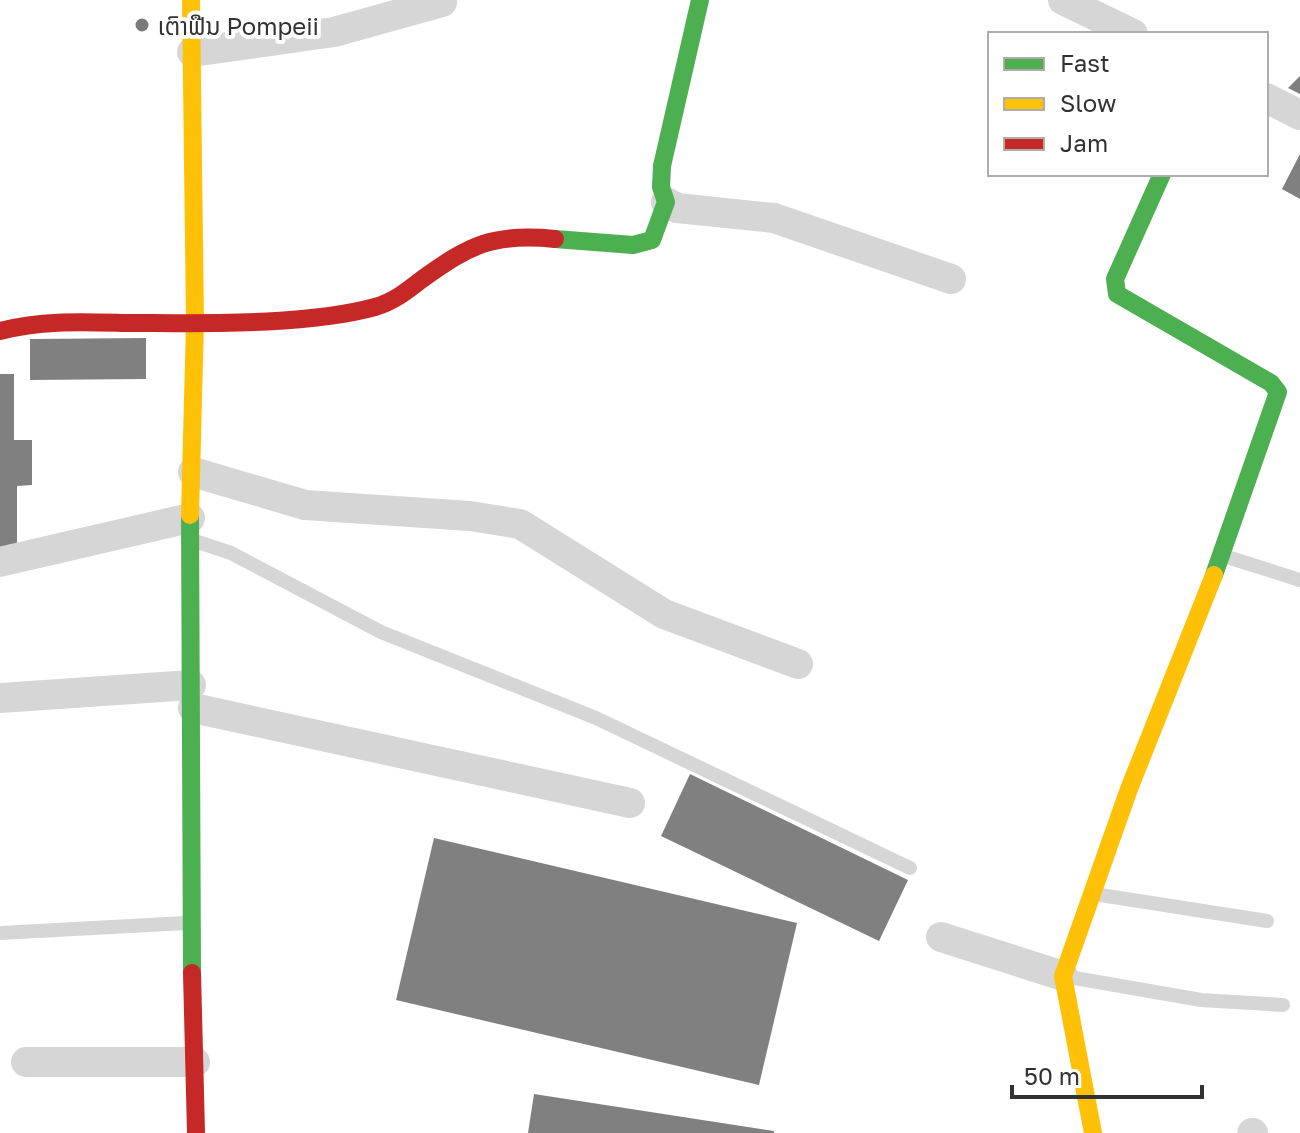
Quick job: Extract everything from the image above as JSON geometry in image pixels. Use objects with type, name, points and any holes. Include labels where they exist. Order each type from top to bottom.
[{"type":"street","points":[[191,0],[195,323],[190,529],[191,923],[196,1133]]},
{"type":"street","points":[[0,331],[36,322],[272,320],[375,307],[395,299],[464,249],[515,235],[602,244],[633,245],[652,240],[666,202],[661,187],[662,166],[700,0]]},
{"type":"street","points":[[1063,0],[1129,32]]},
{"type":"street","points":[[192,52],[334,32],[442,2]]},
{"type":"street","points":[[1268,99],[1300,115]]},
{"type":"street","points":[[1093,1133],[1063,976],[1221,555],[1278,392],[1271,383],[1117,294],[1115,279],[1161,176]]},
{"type":"street","points":[[666,202],[677,208],[774,218],[951,279]]},
{"type":"street","points":[[193,472],[305,505],[369,512],[470,516],[520,524],[664,614],[798,664]]},
{"type":"street","points":[[0,562],[190,529]]},
{"type":"street","points":[[0,698],[192,696],[630,803]]},
{"type":"street","points":[[941,937],[1063,976]]},
{"type":"street","points":[[26,1062],[195,1062]]},
{"type":"lane","points":[[190,529],[381,632],[596,718],[910,868]]},
{"type":"lane","points":[[1221,555],[1300,580]]},
{"type":"lane","points":[[1092,894],[1267,921]]},
{"type":"lane","points":[[0,933],[191,923]]},
{"type":"lane","points":[[1063,976],[1201,1000],[1283,1005]]},
{"type":"building","points":[[1300,76],[1300,94],[1288,88]]},
{"type":"building","points":[[1300,154],[1300,199],[1282,189]]},
{"type":"building","points":[[146,338],[146,379],[30,380],[30,339]]},
{"type":"building","points":[[0,374],[14,374],[14,440],[32,440],[32,485],[17,486],[17,550],[0,550]]},
{"type":"building","points":[[690,774],[908,880],[879,941],[661,836]]},
{"type":"building","points":[[434,838],[797,923],[759,1085],[396,1000]]},
{"type":"building","points":[[534,1094],[774,1131],[774,1133],[528,1133]]},
{"type":"traffic: fast","points":[[555,239],[633,245],[652,240],[666,202],[661,187],[662,166],[700,0]]},
{"type":"traffic: fast","points":[[1161,176],[1115,279],[1117,294],[1271,383],[1278,392],[1214,575]]},
{"type":"traffic: fast","points":[[190,515],[192,973]]},
{"type":"traffic: slow","points":[[190,515],[195,323],[191,0]]},
{"type":"traffic: slow","points":[[1093,1133],[1063,976],[1129,789],[1214,575]]},
{"type":"traffic: jam","points":[[0,331],[63,322],[252,322],[317,318],[388,302],[454,258],[484,244],[515,238],[555,239]]},
{"type":"traffic: jam","points":[[192,973],[196,1133]]},
{"type":"place","name":"ເຕົາຟືນ Pompeii","points":[[142,25]]}]
